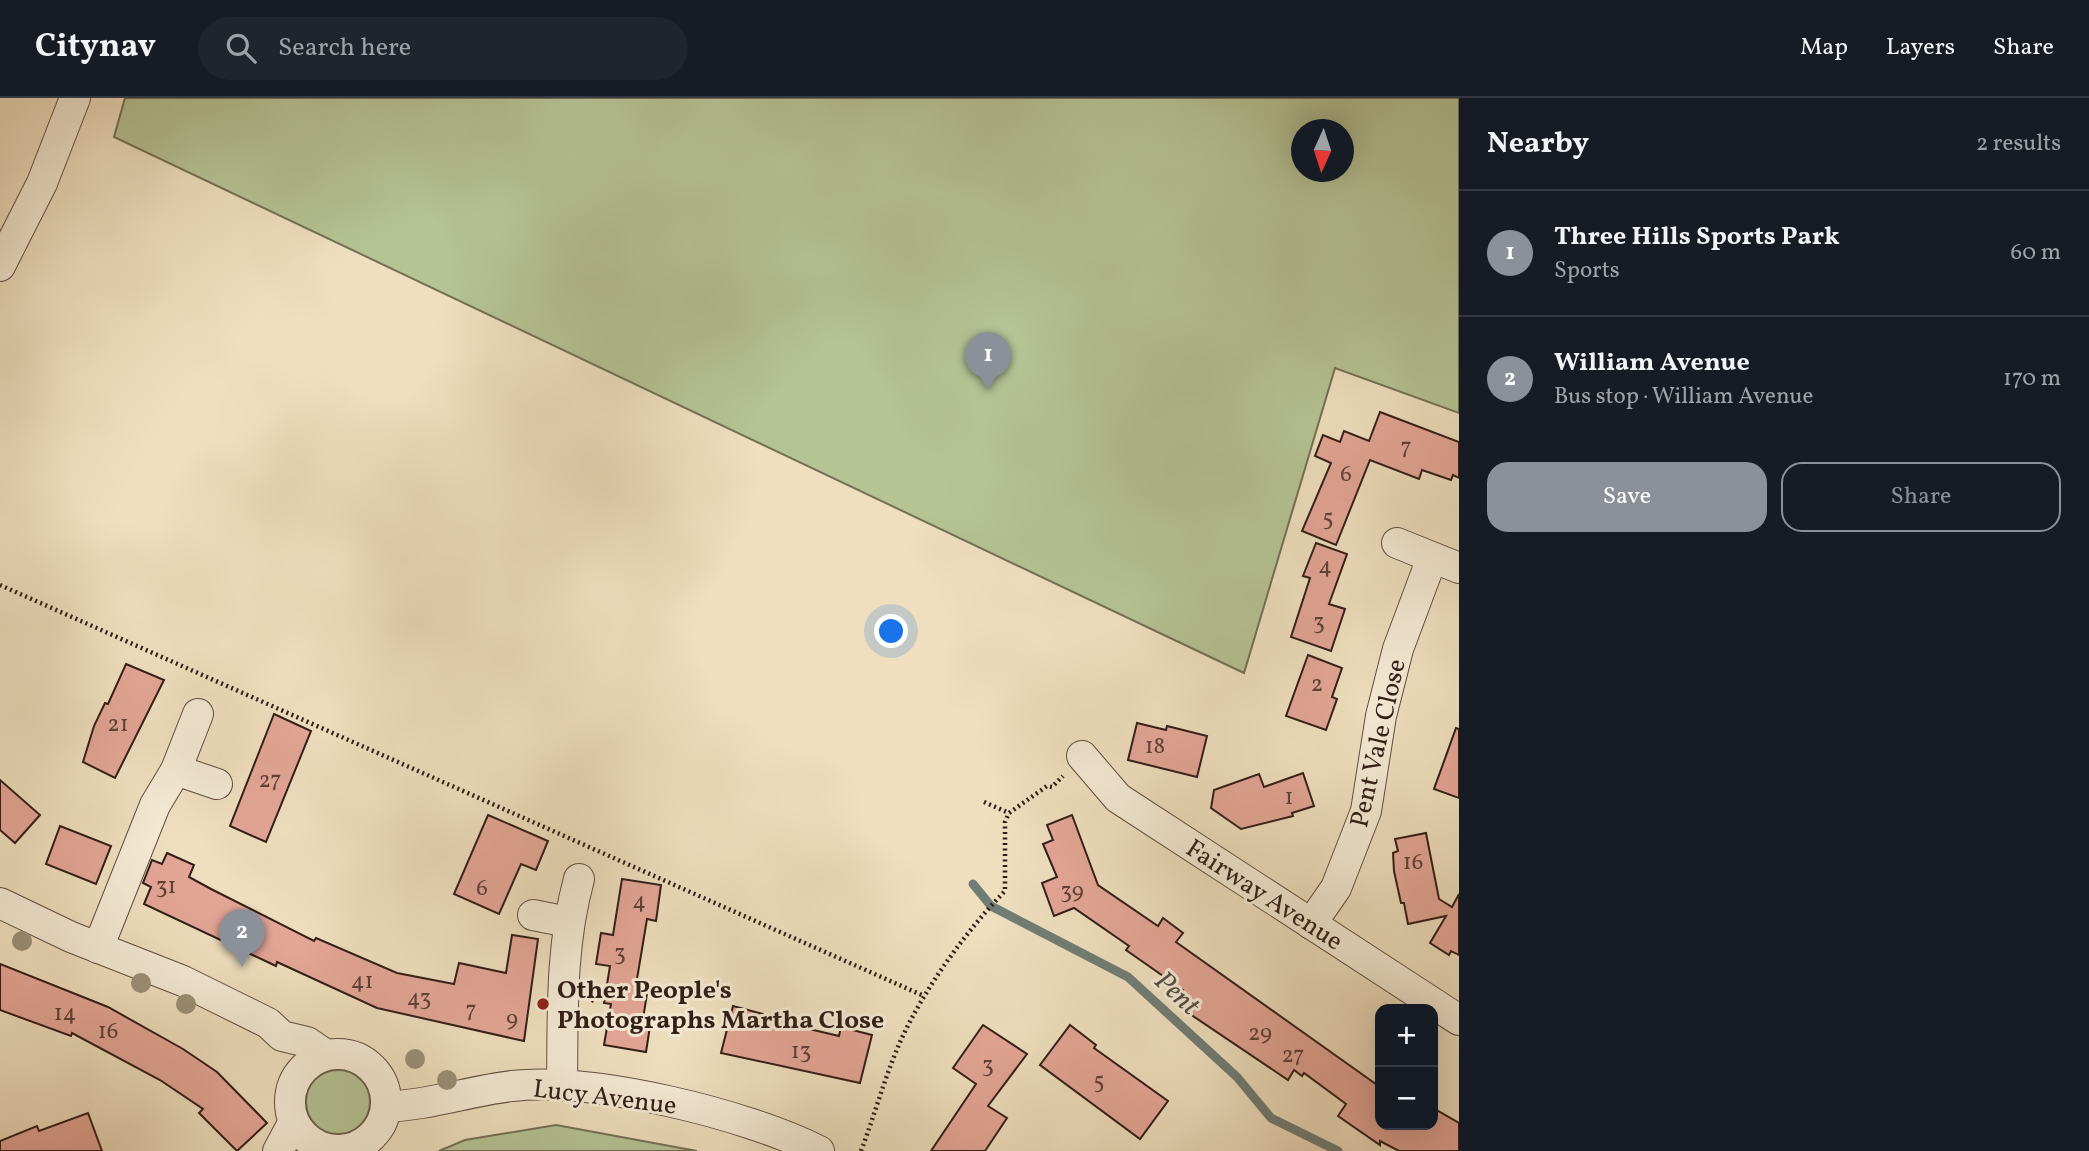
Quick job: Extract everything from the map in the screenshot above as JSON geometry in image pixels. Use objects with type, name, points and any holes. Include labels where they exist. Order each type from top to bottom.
[{"type":"street","points":[[0,266],[42,183],[75,98]]},
{"type":"street","name":"Pent Vale Close","points":[[1311,924],[1336,888],[1366,811],[1381,716],[1398,649],[1446,563],[1397,543]]},
{"type":"street","points":[[98,948],[155,805],[176,770],[198,714]]},
{"type":"street","name":"Fairway Avenue","points":[[1082,756],[1118,798],[1459,1020]]},
{"type":"street","points":[[176,770],[217,784]]},
{"type":"street","points":[[562,1086],[562,1007],[568,922],[579,879]]},
{"type":"street","points":[[0,903],[98,948],[183,981],[268,1023],[282,1036],[307,1042],[327,1055]]},
{"type":"street","points":[[533,915],[568,922]]},
{"type":"street","points":[[282,1036],[292,1087],[290,1103],[293,1123],[312,1143],[342,1150],[375,1134],[386,1107],[385,1090],[370,1066],[347,1055],[327,1055],[312,1062],[300,1072],[292,1087]]},
{"type":"street","name":"Lucy Avenue","points":[[386,1107],[420,1106],[514,1086],[562,1086],[688,1106],[745,1121],[819,1151]]},
{"type":"street","points":[[278,1151],[293,1123]]},
{"type":"path","points":[[0,585],[924,996]]},
{"type":"path","points":[[861,1151],[901,1040],[924,996],[990,906],[1005,891],[1005,822],[1009,813],[1047,786],[1052,788],[1082,756]]},
{"type":"path","points":[[984,802],[1009,813]]},
{"type":"path","points":[[589,1008],[590,1002],[606,993]]},
{"type":"green space","points":[[125,98],[1459,98],[1459,413],[1335,368],[1244,673],[114,137]]},
{"type":"green space","points":[[338,1070],[356,1076],[364,1084],[370,1102],[364,1120],[356,1128],[338,1134],[320,1128],[312,1120],[306,1102],[312,1084],[320,1076]]},
{"type":"green space","points":[[556,1125],[697,1151],[439,1151],[465,1140]]},
{"type":"building","points":[[1380,412],[1459,442],[1459,478],[1453,475],[1451,480],[1422,470],[1419,479],[1370,460],[1336,545],[1302,531],[1331,463],[1315,456],[1323,435],[1340,442],[1344,431],[1369,441]]},
{"type":"building","points":[[1316,543],[1347,554],[1329,604],[1345,609],[1331,651],[1291,637],[1310,578],[1303,576]]},
{"type":"building","points":[[1308,655],[1342,668],[1332,697],[1337,699],[1326,730],[1286,716]]},
{"type":"building","points":[[126,664],[164,680],[115,778],[83,762],[94,726],[105,703],[108,704]]},
{"type":"building","points":[[274,714],[311,731],[266,842],[230,826]]},
{"type":"building","points":[[1137,723],[1166,730],[1167,726],[1207,736],[1197,777],[1128,760]]},
{"type":"building","points":[[1456,728],[1459,729],[1459,798],[1434,789]]},
{"type":"building","points":[[1303,773],[1314,806],[1292,813],[1293,816],[1241,829],[1211,808],[1214,790],[1259,774],[1264,787]]},
{"type":"building","points":[[0,780],[40,815],[15,843],[0,830]]},
{"type":"building","points":[[488,815],[548,841],[536,870],[521,864],[499,914],[454,894]]},
{"type":"building","points":[[1072,815],[1098,885],[1158,926],[1163,918],[1183,933],[1176,942],[1375,1083],[1375,1130],[1438,1130],[1438,1111],[1459,1123],[1459,1151],[1399,1151],[1380,1141],[1380,1145],[1338,1116],[1346,1104],[1304,1073],[1302,1076],[1294,1070],[1288,1080],[1187,1012],[1175,1002],[1183,990],[1126,950],[1129,946],[1074,908],[1054,916],[1042,883],[1057,877],[1043,844],[1053,840],[1047,825]]},
{"type":"building","points":[[60,826],[111,846],[96,884],[46,864]]},
{"type":"building","points":[[1426,833],[1439,899],[1452,907],[1459,894],[1459,955],[1451,951],[1449,955],[1430,943],[1446,916],[1408,924],[1404,903],[1401,903],[1394,871],[1393,853],[1398,851],[1395,839]]},
{"type":"building","points":[[167,853],[194,865],[189,877],[211,889],[314,941],[316,938],[397,973],[454,984],[459,963],[506,973],[512,935],[538,939],[524,1041],[377,1008],[277,962],[276,966],[144,904],[151,887],[143,883],[152,860],[162,864]]},
{"type":"building","points":[[622,879],[661,885],[656,921],[647,919],[637,979],[649,981],[643,1019],[651,1020],[646,1052],[604,1045],[611,1004],[604,1003],[610,966],[596,964],[601,933],[613,935]]},
{"type":"building","points":[[0,964],[108,1007],[183,1049],[217,1072],[267,1123],[237,1151],[199,1113],[203,1109],[160,1080],[72,1033],[71,1036],[0,1010]]},
{"type":"building","points":[[733,1006],[763,1014],[762,1018],[839,1036],[841,1027],[872,1035],[860,1083],[721,1053]]},
{"type":"building","points":[[983,1025],[1027,1054],[988,1106],[1007,1118],[985,1151],[931,1151],[976,1084],[953,1068]]},
{"type":"building","points":[[1070,1025],[1096,1045],[1094,1048],[1168,1101],[1140,1139],[1040,1065]]},
{"type":"building","points":[[88,1113],[102,1151],[0,1151],[0,1141],[37,1126],[39,1131]]},
{"type":"waterway","name":"Pent","points":[[973,884],[991,906],[1128,977],[1237,1077],[1271,1118],[1338,1151]]},
{"type":"place","name":"Three Hills Sports Park","points":[[988,390]]},
{"type":"place","name":"William Avenue","points":[[242,967]]},
{"type":"place","name":"Other People's Photographs Martha Close","points":[[543,1004]]}]
